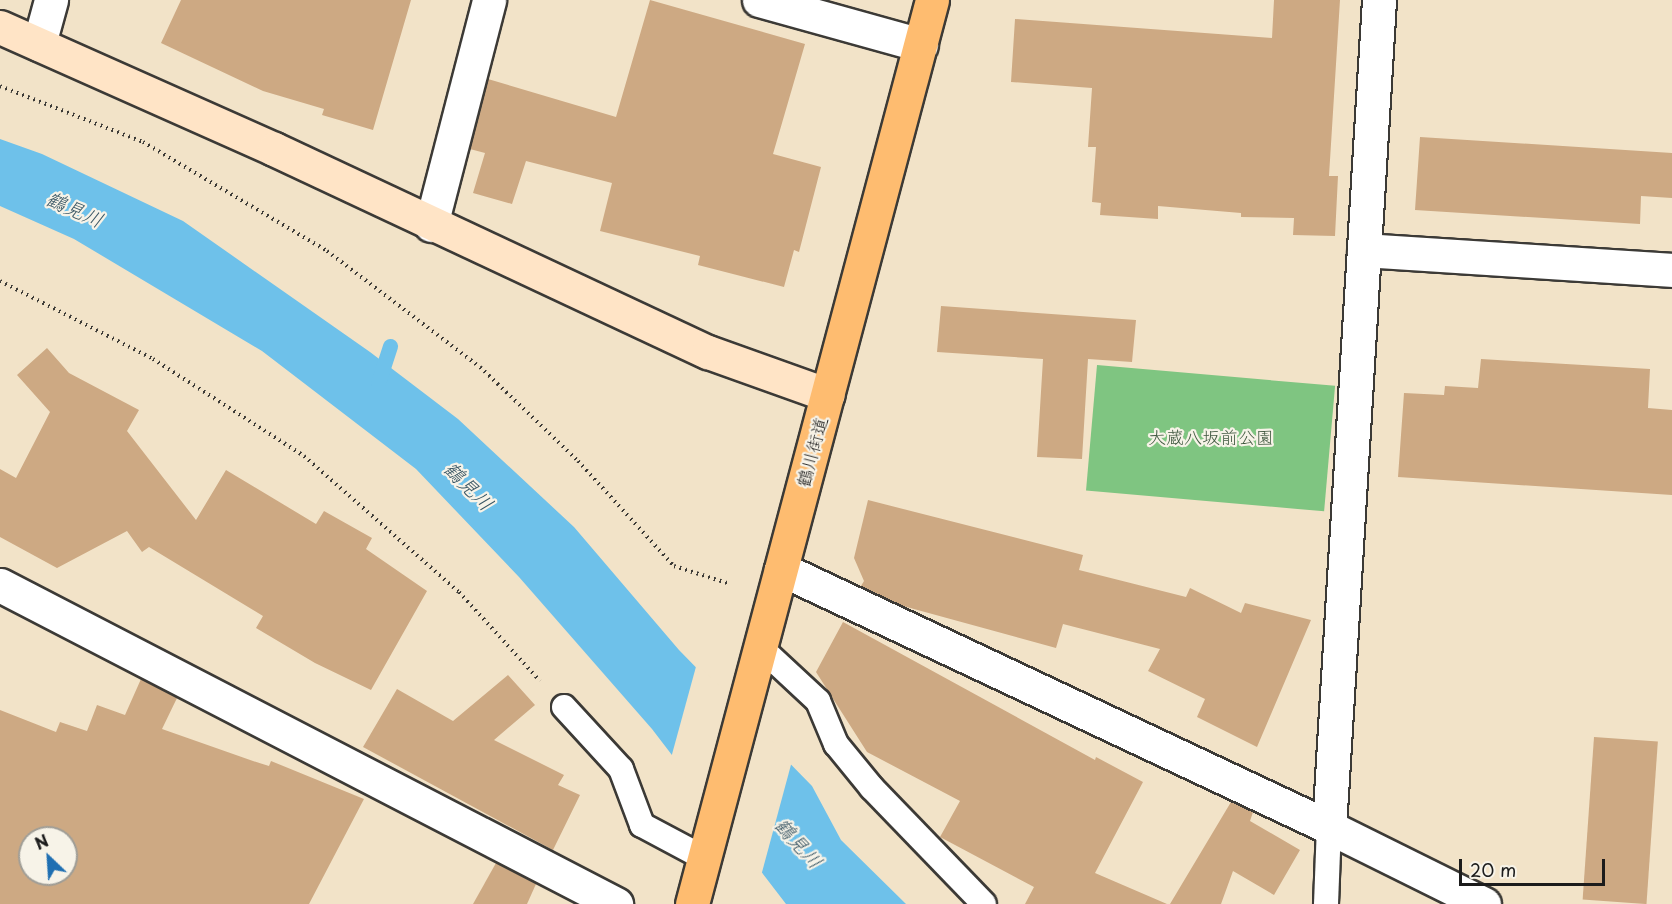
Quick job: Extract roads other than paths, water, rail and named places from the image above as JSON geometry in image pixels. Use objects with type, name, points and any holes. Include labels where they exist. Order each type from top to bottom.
[{"type":"main road","name":"鶴川街道","points":[[692,904],[932,0]]},
{"type":"street","points":[[39,44],[51,0]]},
{"type":"street","points":[[432,225],[489,0]]},
{"type":"street","points":[[759,0],[921,45]]},
{"type":"street","points":[[1329,826],[1379,0]]},
{"type":"street","points":[[0,27],[708,352],[828,395]]},
{"type":"street","points":[[1364,250],[1672,270]]},
{"type":"street","points":[[781,569],[1329,826],[1484,904]]},
{"type":"street","points":[[0,585],[616,904]]},
{"type":"lane","points":[[758,658],[818,701],[836,744],[872,788],[984,904]]},
{"type":"lane","points":[[564,707],[621,769],[642,825],[705,856]]},
{"type":"lane","points":[[1326,904],[1329,826]]},
{"type":"water","name":"鶴見川","points":[[0,139],[42,154],[183,221],[370,352],[458,419],[574,527],[679,650],[812,786],[841,840],[906,904],[786,904],[652,729],[519,577],[416,469],[262,351],[74,239],[0,206]]},
{"type":"waterway","points":[[378,383],[390,346]]},
{"type":"park label","name":"大蔵八坂前公園","points":[[1211,437]]}]
